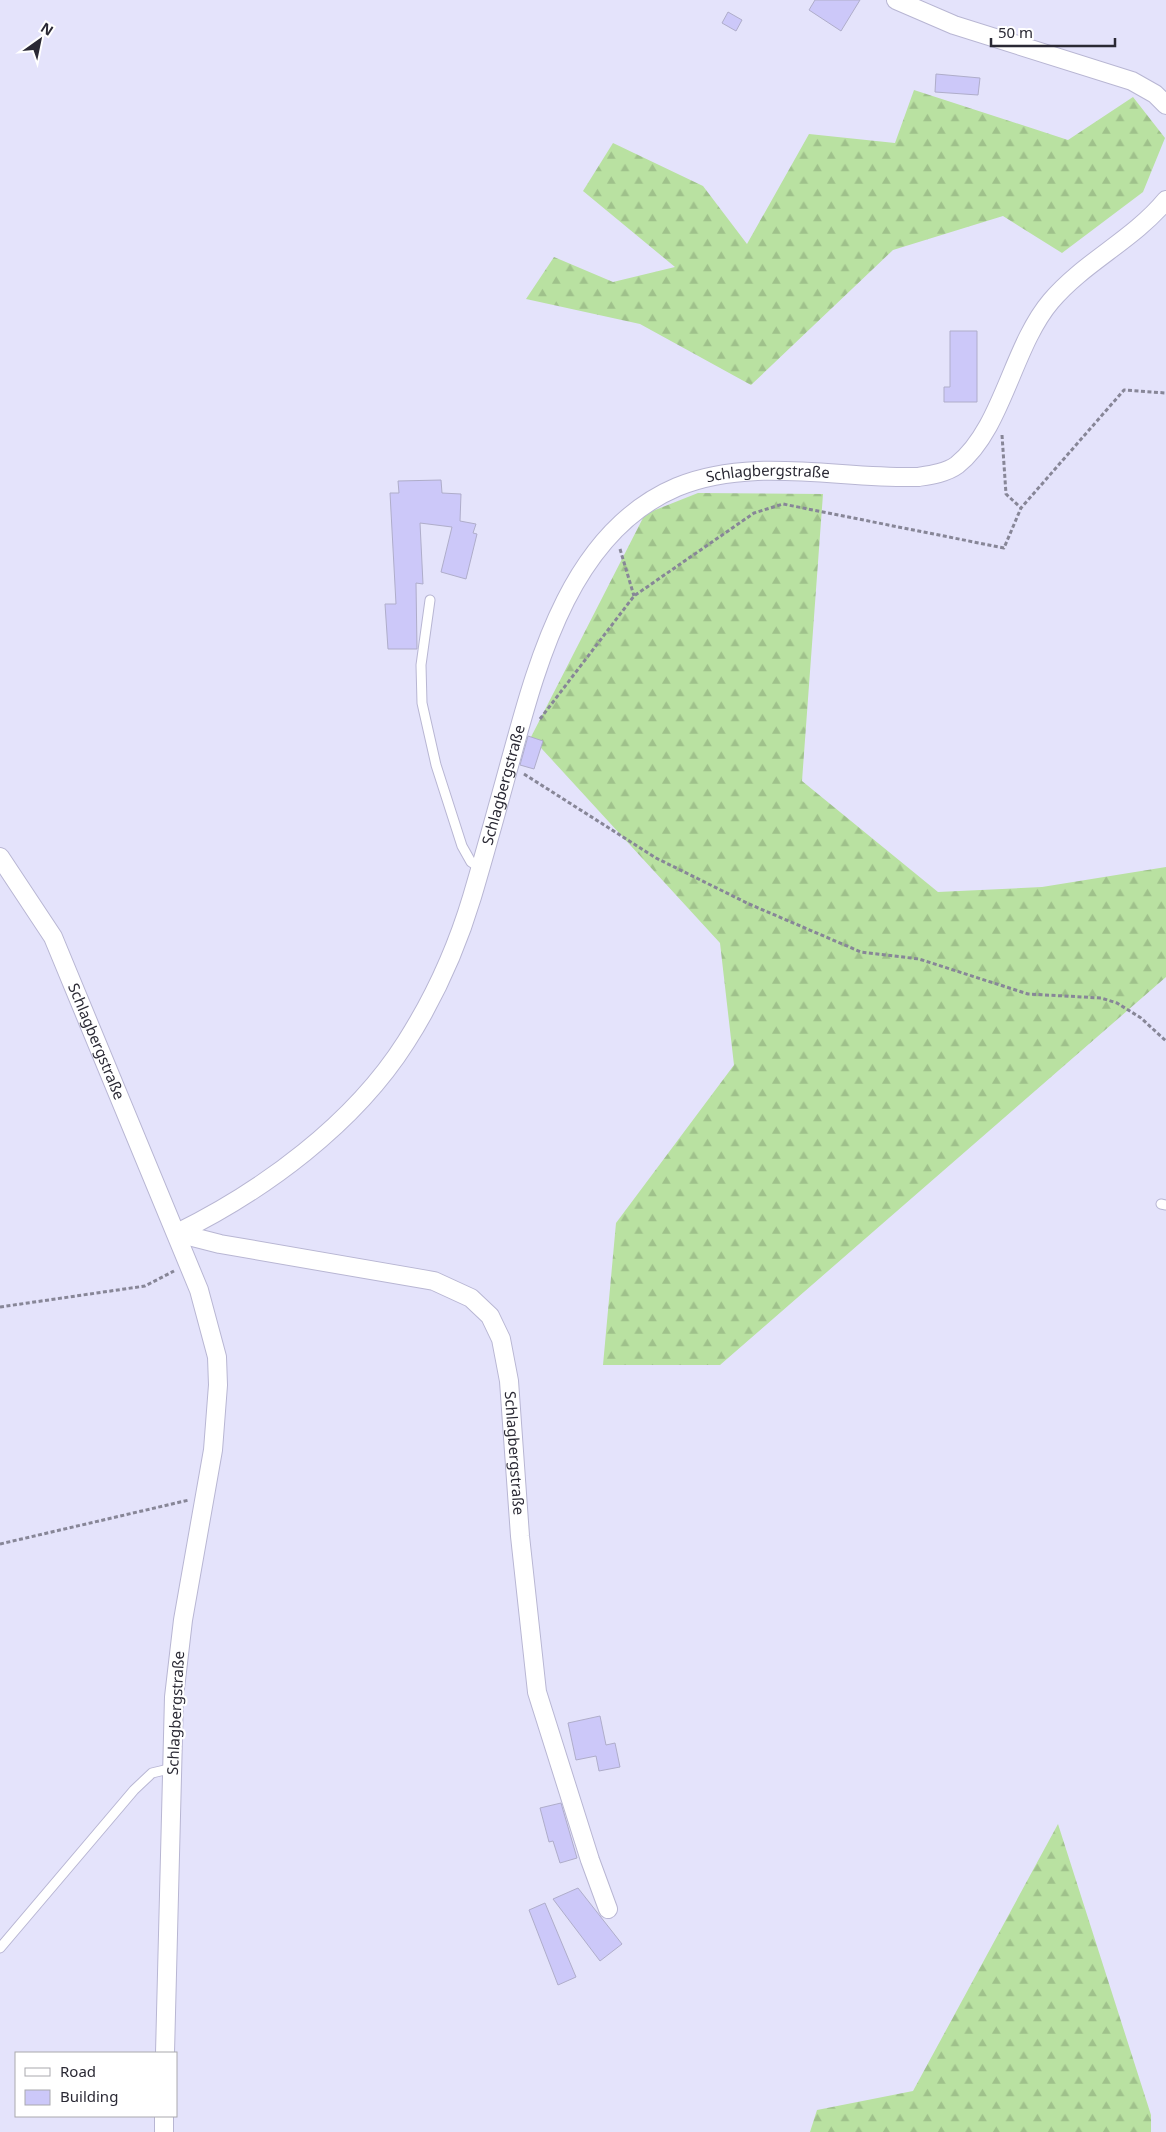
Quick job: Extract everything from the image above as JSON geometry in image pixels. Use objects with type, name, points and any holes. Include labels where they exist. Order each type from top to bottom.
[{"type":"street","points":[[896,0],[962,28],[1132,81],[1155,94],[1166,105]]},
{"type":"street","name":"Schlagbergstraße","points":[[177,1233],[242,1198],[283,1168],[351,1109],[388,1068],[406,1042],[438,984],[464,923],[535,673],[558,613],[581,573],[615,531],[638,509],[659,496],[677,487],[720,475],[762,471],[894,478],[933,475],[957,465],[975,445],[995,411],[1030,332],[1053,299],[1082,272],[1146,222],[1166,200]]},
{"type":"street","name":"Schlagbergstraße","points":[[0,857],[52,937],[177,1233],[206,1311],[217,1357],[217,1416],[206,1496],[177,1663],[165,2052]]},
{"type":"street","name":"Schlagbergstraße","points":[[177,1233],[220,1244],[434,1281],[471,1298],[490,1316],[501,1339],[509,1381],[520,1536],[537,1692],[590,1860],[608,1909]]},
{"type":"street","points":[[164,2117],[164,2132]]},
{"type":"lane","name":"Schlagbergstraße","points":[[430,600],[420,682],[426,727],[462,846],[471,862],[480,868]]},
{"type":"lane","points":[[0,1948],[134,1790],[152,1774],[173,1768]]},
{"type":"path","points":[[535,726],[634,596],[754,512],[782,504],[1004,548],[1021,508],[1124,390],[1166,393]]},
{"type":"path","points":[[995,411],[1002,429],[1006,494],[1021,508]]},
{"type":"path","points":[[615,531],[634,596]]},
{"type":"path","points":[[512,757],[519,770],[535,782],[656,858],[758,907],[861,952],[919,959],[1028,994],[1101,998],[1117,1003],[1141,1018],[1166,1041]]},
{"type":"path","points":[[0,1307],[145,1286],[188,1263]]},
{"type":"path","points":[[0,1544],[206,1496]]},
{"type":"green space","points":[[914,90],[1068,140],[1133,97],[1165,138],[1143,192],[1062,253],[1003,216],[893,250],[751,385],[640,324],[526,299],[554,257],[613,282],[675,267],[583,191],[613,143],[703,186],[747,244],[809,134],[895,143]]},
{"type":"green space","points":[[698,493],[823,494],[802,781],[938,892],[1042,887],[1166,867],[1166,977],[720,1365],[603,1365],[616,1223],[734,1065],[720,943],[531,737],[645,514]]},
{"type":"green space","points":[[1058,1824],[1151,2115],[1151,2132],[810,2132],[817,2110],[913,2091]]},
{"type":"building","points":[[815,0],[860,0],[841,31],[809,10]]},
{"type":"building","points":[[728,12],[742,20],[736,31],[722,23]]},
{"type":"building","points":[[936,74],[980,78],[978,95],[935,92]]},
{"type":"building","points":[[950,331],[977,331],[977,402],[944,402],[944,387],[950,387]]},
{"type":"building","points":[[441,480],[442,493],[461,494],[460,521],[476,524],[473,533],[477,534],[466,579],[441,572],[452,527],[420,523],[423,584],[416,583],[417,649],[388,649],[385,604],[396,604],[390,493],[399,493],[398,481]]},
{"type":"building","points":[[528,736],[543,741],[534,769],[520,765]]},
{"type":"building","points":[[600,1716],[606,1745],[615,1743],[620,1767],[599,1771],[596,1756],[576,1760],[568,1723]]},
{"type":"building","points":[[561,1803],[577,1858],[560,1863],[553,1841],[549,1842],[540,1808]]},
{"type":"building","points":[[578,1888],[622,1944],[600,1961],[553,1899]]},
{"type":"building","points":[[545,1903],[576,1977],[558,1985],[529,1910]]}]
